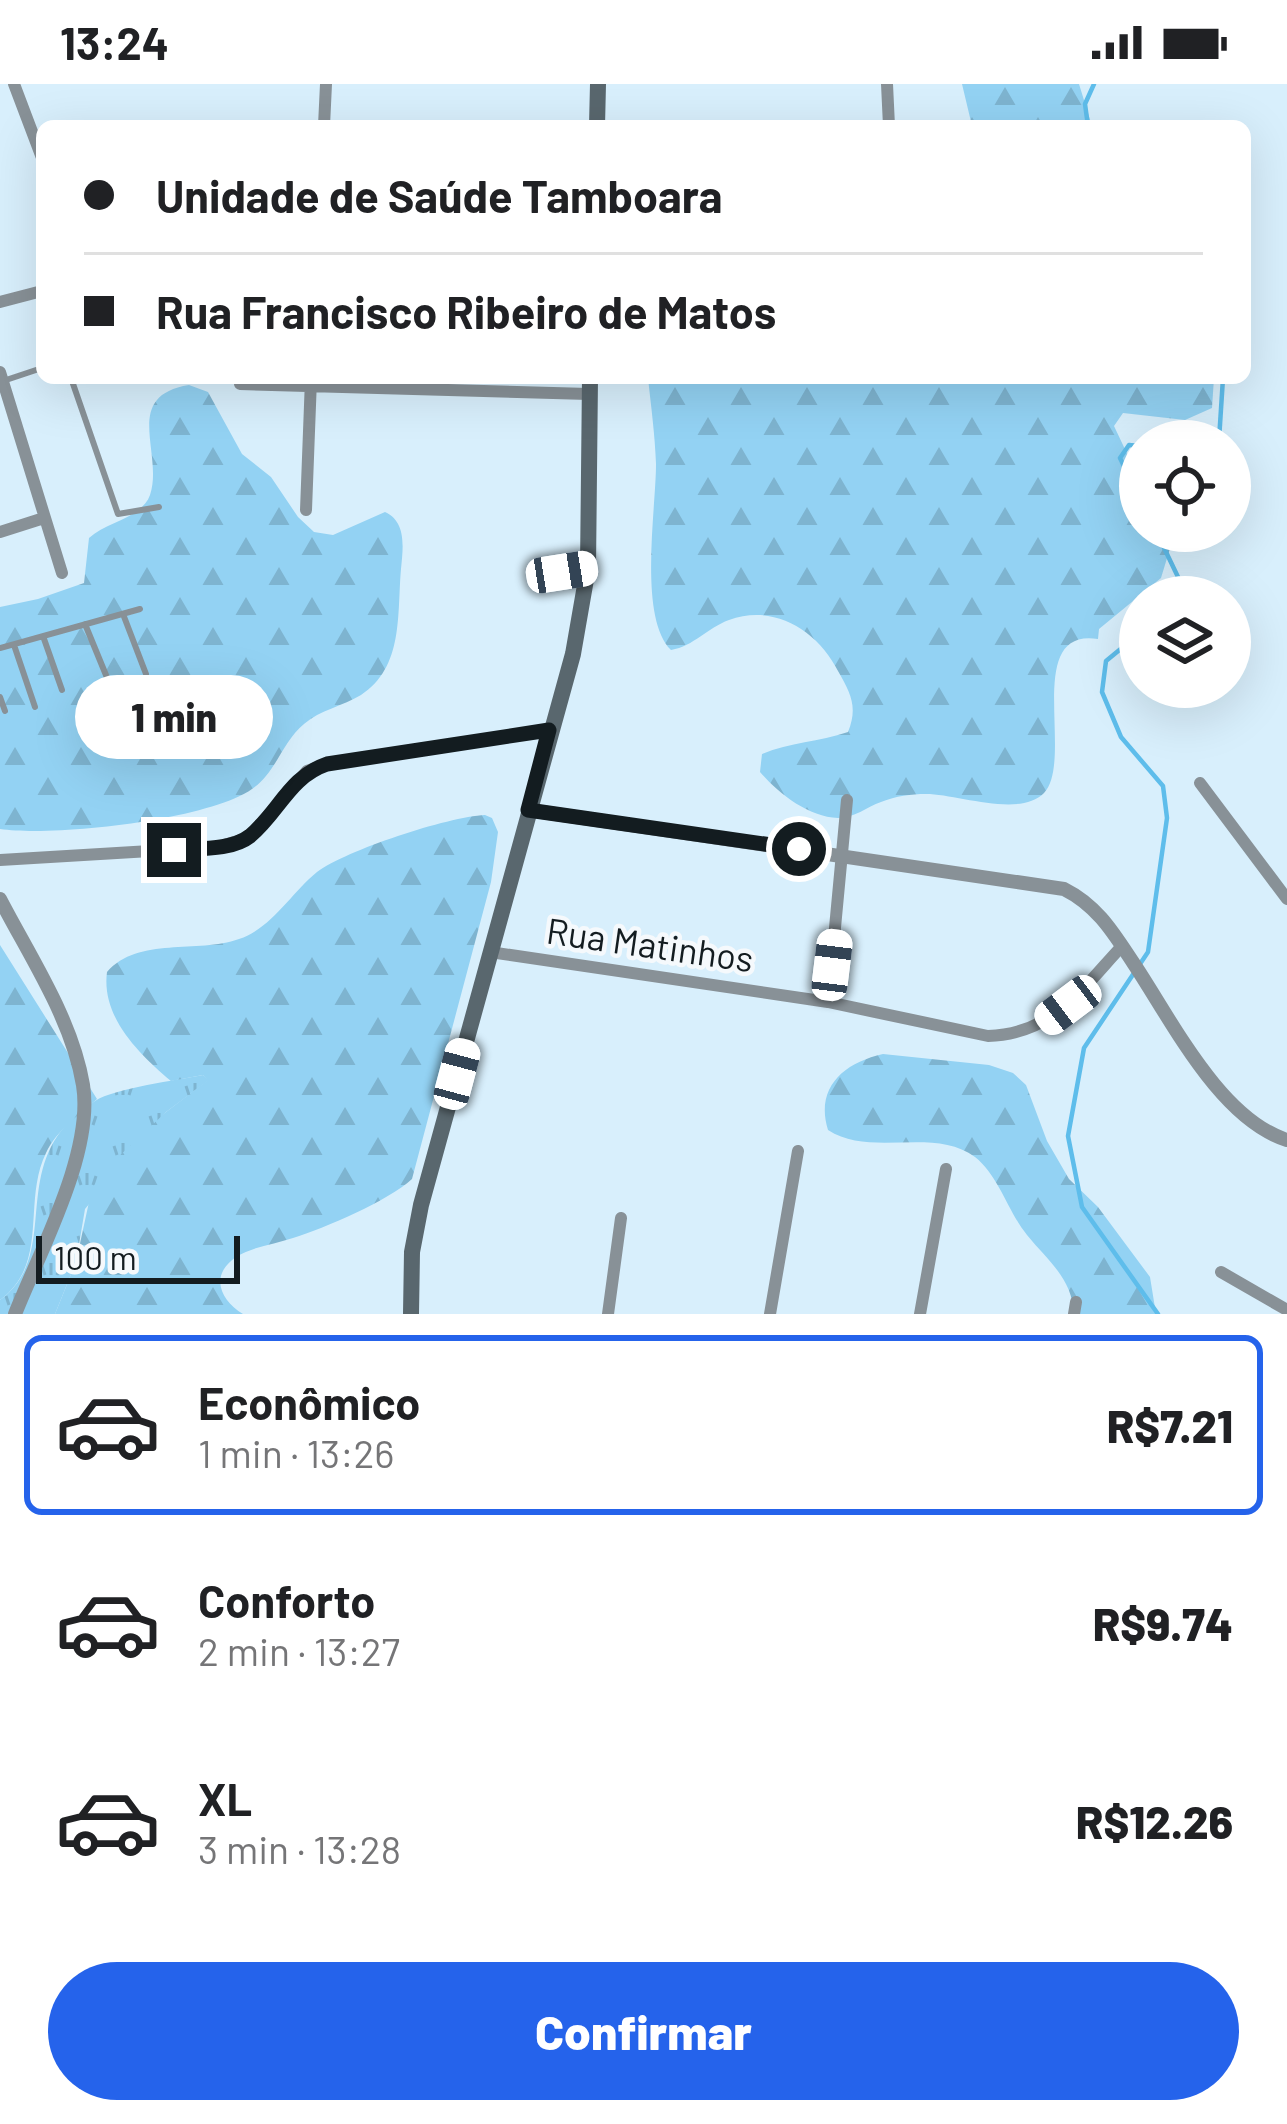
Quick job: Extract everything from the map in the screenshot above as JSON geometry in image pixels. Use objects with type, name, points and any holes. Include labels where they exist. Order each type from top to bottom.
[{"type":"main road","points":[[597,120],[598,84]]},
{"type":"main road","points":[[411,1314],[412,1252],[421,1205],[573,654],[588,568],[590,386]]},
{"type":"street","points":[[14,84],[36,142]]},
{"type":"street","points":[[324,120],[326,84]]},
{"type":"street","points":[[887,84],[890,120]]},
{"type":"street","points":[[0,302],[36,293]]},
{"type":"street","points":[[1,377],[6,413],[62,572]]},
{"type":"street","points":[[306,510],[311,384]]},
{"type":"street","points":[[478,384],[590,386]]},
{"type":"street","points":[[0,532],[44,518]]},
{"type":"street","points":[[0,860],[217,847],[248,838],[307,771],[549,730]]},
{"type":"street","points":[[1200,783],[1287,899]]},
{"type":"street","points":[[828,1002],[847,800]]},
{"type":"street","points":[[528,810],[1064,889],[1097,911],[1223,1094],[1262,1129],[1287,1140]]},
{"type":"street","points":[[0,899],[70,1036],[85,1116],[79,1154],[15,1314]]},
{"type":"street","name":"Rua Matinhos","points":[[490,952],[828,1002],[988,1036],[1015,1036],[1039,1027],[1068,1005],[1122,946]]},
{"type":"street","points":[[770,1314],[798,1150]]},
{"type":"street","points":[[920,1314],[946,1169]]},
{"type":"street","points":[[608,1314],[620,1218]]},
{"type":"street","points":[[1222,1272],[1287,1310]]},
{"type":"lane","points":[[1,377],[36,369]]},
{"type":"lane","points":[[73,384],[118,514],[159,507]]},
{"type":"lane","points":[[535,577],[588,568]]},
{"type":"lane","points":[[0,648],[140,609]]},
{"type":"lane","points":[[123,614],[146,674]]},
{"type":"lane","points":[[85,624],[108,680]]},
{"type":"lane","points":[[43,636],[62,691]]},
{"type":"lane","points":[[14,645],[35,706]]},
{"type":"lane","points":[[0,697],[5,710]]},
{"type":"green space","points":[[962,84],[1079,84],[1090,120],[971,120]]},
{"type":"green space","points":[[649,384],[1214,384],[1212,408],[1185,420],[1123,413],[1114,426],[1119,437],[1119,552],[1169,552],[1162,576],[1119,576],[1119,613],[1099,629],[1098,639],[1075,641],[1062,653],[1056,674],[1052,776],[1044,793],[1020,804],[909,795],[838,818],[805,809],[785,796],[760,772],[762,754],[848,732],[852,701],[838,671],[807,633],[762,615],[729,620],[671,650],[655,613],[656,464]]},
{"type":"green space","points":[[189,385],[208,392],[242,454],[271,477],[314,532],[333,535],[385,512],[397,522],[402,536],[398,621],[385,670],[361,695],[304,724],[260,782],[231,800],[130,824],[0,829],[0,607],[84,583],[89,538],[132,514],[150,495],[149,428],[156,401],[168,391]]},
{"type":"green space","points":[[485,815],[492,818],[498,832],[491,882],[412,1179],[356,1213],[237,1256],[225,1268],[220,1283],[230,1303],[243,1314],[55,1314],[76,1262],[92,1188],[166,1112],[208,1080],[203,1075],[171,1081],[147,1059],[116,1019],[107,972],[135,954],[239,939],[261,927],[331,863],[423,828]]},
{"type":"green space","points":[[0,945],[97,1099],[62,1130],[46,1153],[25,1268],[0,1300]]},
{"type":"green space","points":[[883,1054],[989,1065],[1013,1073],[1026,1085],[1047,1141],[1069,1179],[1098,1207],[1150,1277],[1156,1314],[1074,1314],[1064,1280],[1020,1226],[991,1174],[959,1148],[922,1142],[863,1142],[828,1130],[825,1102],[836,1080],[856,1064]]},
{"type":"green space","points":[[203,1075],[209,1080],[166,1112],[85,1209],[76,1262],[55,1314],[0,1314],[0,1300],[19,1280],[30,1257],[41,1177],[66,1124],[104,1096]]},
{"type":"waterway","points":[[1087,120],[1085,104],[1094,84]]},
{"type":"waterway","points":[[1220,420],[1223,384]]},
{"type":"waterway","points":[[1166,552],[1178,576]]},
{"type":"waterway","points":[[1119,650],[1106,661],[1102,692],[1121,737],[1163,786],[1167,818],[1148,952],[1084,1048],[1068,1136],[1082,1207],[1158,1314]]},
{"type":"route","points":[[174,850],[217,847],[248,838],[307,771],[327,764],[549,730],[528,810],[799,849]]}]
